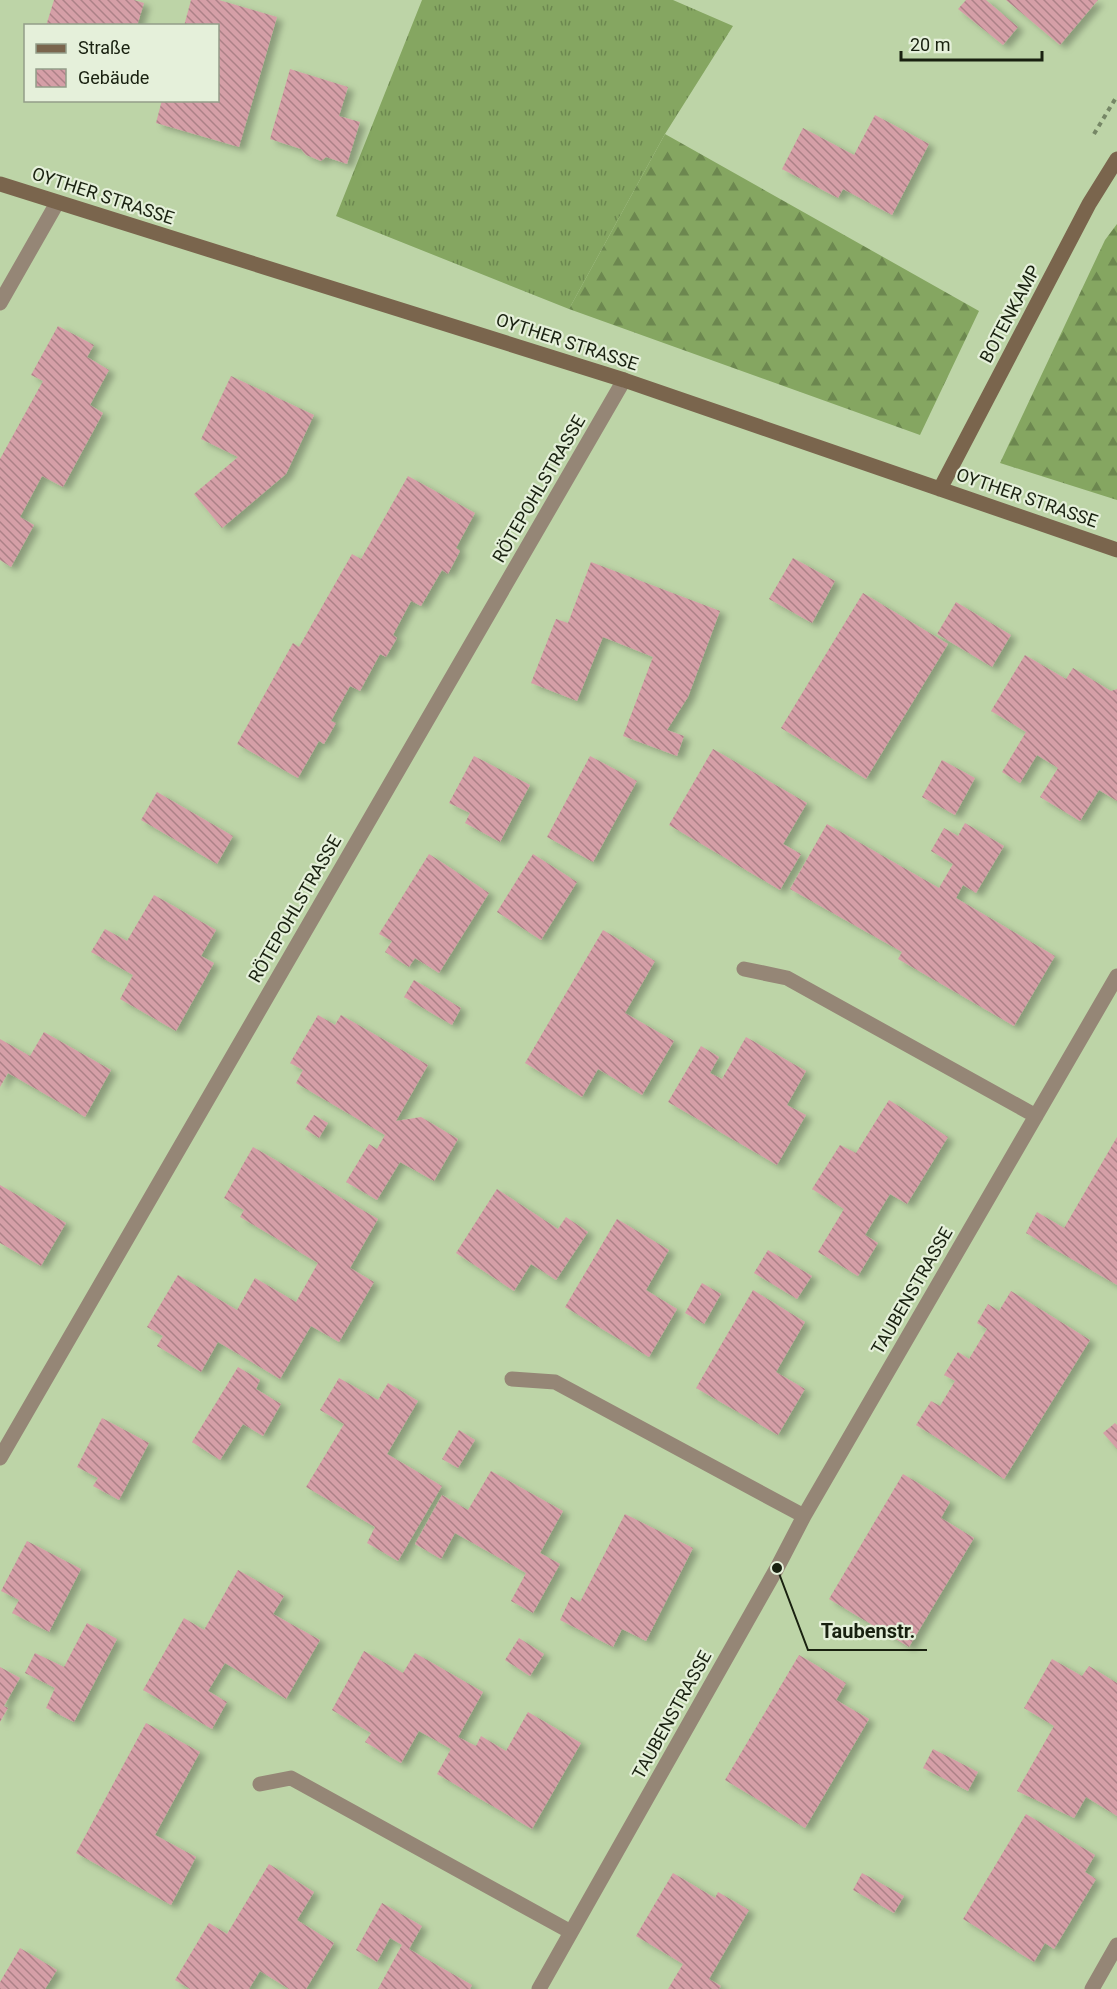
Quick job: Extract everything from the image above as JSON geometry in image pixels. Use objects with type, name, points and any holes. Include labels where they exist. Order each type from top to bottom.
[{"type":"main road","name":"BOTENKAMP","points":[[940,489],[1089,204],[1117,159]]},
{"type":"main road","name":"OYTHER STRASSE","points":[[0,184],[624,380],[1117,550]]},
{"type":"street","points":[[0,303],[57,203]]},
{"type":"street","name":"RÖTEPOHLSTRASSE","points":[[0,1458],[624,380]]},
{"type":"street","points":[[744,969],[788,978],[1036,1116]]},
{"type":"street","name":"TAUBENSTRASSE","points":[[539,1989],[771,1579],[804,1516],[1117,976]]},
{"type":"street","points":[[513,1379],[555,1382],[804,1516]]},
{"type":"street","points":[[260,1784],[291,1778],[571,1932]]},
{"type":"street","points":[[1092,1989],[1117,1946]]},
{"type":"green space","points":[[422,0],[673,0],[733,26],[665,134],[569,309],[336,216]]},
{"type":"green space","points":[[665,134],[979,311],[920,435],[569,309]]},
{"type":"green space","points":[[1117,224],[1117,500],[1000,463],[1105,240]]},
{"type":"building","points":[[54,0],[134,0],[144,3],[138,24],[47,24]]},
{"type":"building","points":[[191,0],[219,0],[277,17],[239,147],[156,123],[161,102],[219,102],[219,24],[185,24]]},
{"type":"building","points":[[966,0],[986,0],[1018,27],[1003,45],[958,9]]},
{"type":"building","points":[[1006,0],[1098,0],[1060,45]]},
{"type":"building","points":[[290,69],[348,87],[339,116],[360,122],[347,164],[326,157],[321,161],[306,155],[301,149],[270,139]]},
{"type":"building","points":[[875,115],[929,144],[892,215],[843,189],[838,198],[782,169],[803,128],[854,155]]},
{"type":"building","points":[[58,326],[94,345],[87,357],[109,370],[90,405],[103,413],[63,487],[42,476],[20,517],[34,525],[11,567],[0,560],[0,459],[43,381],[31,375]]},
{"type":"building","points":[[231,376],[314,415],[286,474],[222,528],[194,494],[238,457],[201,439]]},
{"type":"building","points":[[408,476],[475,513],[456,548],[460,551],[448,574],[442,570],[421,606],[411,601],[393,635],[397,638],[386,657],[380,654],[360,691],[350,686],[331,721],[336,723],[324,744],[319,741],[298,778],[237,744],[293,643],[299,647],[352,554],[361,559]]},
{"type":"building","points":[[793,558],[835,581],[812,623],[769,599]]},
{"type":"building","points":[[591,562],[720,611],[688,697],[667,730],[684,736],[677,756],[623,736],[653,657],[603,637],[577,701],[531,683],[556,619],[568,623]]},
{"type":"building","points":[[863,593],[948,644],[866,779],[781,728]]},
{"type":"building","points":[[956,602],[1011,635],[992,667],[937,634]]},
{"type":"building","points":[[1025,655],[1066,679],[1073,668],[1111,691],[1117,689],[1117,801],[1099,790],[1080,821],[1040,797],[1058,768],[1037,755],[1020,783],[1002,772],[1026,732],[991,711]]},
{"type":"building","points":[[713,749],[807,803],[783,844],[801,854],[780,890],[669,825]]},
{"type":"building","points":[[474,756],[530,785],[500,842],[465,823],[470,813],[449,803]]},
{"type":"building","points":[[590,756],[637,781],[593,862],[547,837]]},
{"type":"building","points":[[942,760],[975,778],[955,815],[922,797]]},
{"type":"building","points":[[157,792],[233,836],[217,864],[141,820]]},
{"type":"building","points":[[965,823],[1004,846],[976,893],[963,885],[956,898],[1055,956],[1014,1026],[898,959],[902,952],[790,889],[827,824],[939,888],[953,864],[931,851],[944,828],[958,836]]},
{"type":"building","points":[[429,854],[489,893],[439,973],[415,958],[409,967],[385,952],[392,941],[379,934]]},
{"type":"building","points":[[533,854],[577,882],[541,940],[497,912]]},
{"type":"building","points":[[154,895],[216,930],[201,956],[214,963],[176,1031],[120,999],[133,975],[91,952],[105,929],[127,941]]},
{"type":"building","points":[[603,930],[655,961],[625,1013],[674,1041],[642,1095],[598,1069],[582,1097],[525,1063]]},
{"type":"building","points":[[414,980],[461,1008],[452,1025],[404,997]]},
{"type":"building","points":[[318,1015],[335,1025],[341,1015],[428,1065],[396,1121],[421,1117],[458,1139],[434,1181],[400,1162],[377,1200],[346,1182],[369,1144],[377,1149],[385,1135],[296,1083],[303,1070],[290,1063]]},
{"type":"building","points":[[44,1032],[111,1070],[85,1117],[8,1073],[0,1087],[0,1039],[30,1056]]},
{"type":"building","points":[[746,1037],[806,1071],[787,1105],[806,1115],[777,1165],[668,1102],[701,1046],[719,1057],[710,1073],[722,1079]]},
{"type":"building","points":[[889,1100],[948,1137],[907,1204],[890,1194],[865,1235],[878,1243],[858,1276],[818,1252],[844,1209],[812,1189],[840,1145],[856,1153]]},
{"type":"building","points":[[314,1115],[328,1123],[319,1138],[305,1129]]},
{"type":"building","points":[[1117,1137],[1117,1285],[1026,1233],[1037,1212],[1064,1228]]},
{"type":"building","points":[[253,1147],[378,1219],[350,1268],[374,1282],[339,1342],[311,1326],[280,1379],[218,1342],[201,1372],[157,1346],[163,1336],[147,1327],[178,1275],[237,1310],[255,1278],[296,1302],[318,1263],[240,1217],[244,1210],[224,1198]]},
{"type":"building","points":[[0,1185],[66,1223],[41,1266],[0,1243]]},
{"type":"building","points":[[497,1189],[558,1229],[566,1217],[588,1232],[556,1280],[531,1264],[514,1291],[456,1253]]},
{"type":"building","points":[[617,1219],[669,1250],[646,1290],[677,1309],[649,1357],[565,1307]]},
{"type":"building","points":[[768,1250],[812,1276],[797,1299],[754,1273]]},
{"type":"building","points":[[702,1283],[721,1294],[704,1324],[685,1313]]},
{"type":"building","points":[[753,1290],[805,1322],[776,1372],[805,1389],[778,1435],[696,1388]]},
{"type":"building","points":[[1011,1291],[1090,1340],[1004,1479],[916,1425],[931,1401],[940,1406],[955,1381],[944,1375],[958,1352],[969,1359],[987,1329],[977,1323],[988,1304],[999,1311]]},
{"type":"building","points":[[238,1367],[260,1380],[256,1389],[281,1404],[263,1436],[243,1424],[220,1460],[192,1442]]},
{"type":"building","points":[[339,1378],[378,1400],[388,1383],[418,1401],[387,1454],[442,1486],[398,1561],[367,1543],[375,1527],[306,1487],[344,1424],[320,1410]]},
{"type":"building","points":[[102,1418],[149,1443],[119,1500],[93,1486],[98,1478],[77,1467]]},
{"type":"building","points":[[1115,1423],[1117,1425],[1117,1449],[1103,1433]]},
{"type":"building","points":[[459,1430],[475,1440],[458,1468],[442,1459]]},
{"type":"building","points":[[491,1471],[563,1511],[540,1553],[560,1564],[533,1613],[511,1601],[526,1573],[455,1533],[441,1559],[415,1544],[442,1495],[468,1510]]},
{"type":"building","points":[[903,1474],[950,1502],[941,1518],[974,1538],[909,1647],[829,1599]]},
{"type":"building","points":[[625,1514],[693,1548],[646,1641],[622,1629],[613,1647],[560,1620],[571,1597],[580,1602]]},
{"type":"building","points":[[27,1541],[81,1569],[49,1632],[12,1613],[19,1600],[1,1591]]},
{"type":"building","points":[[238,1570],[284,1596],[273,1614],[320,1640],[286,1699],[225,1663],[208,1691],[227,1702],[212,1729],[143,1690],[184,1618],[204,1630]]},
{"type":"building","points":[[87,1623],[117,1639],[74,1722],[46,1708],[55,1688],[25,1673],[35,1653],[64,1667]]},
{"type":"building","points":[[519,1638],[544,1654],[530,1676],[505,1660]]},
{"type":"building","points":[[364,1651],[403,1673],[415,1653],[483,1692],[458,1737],[476,1746],[481,1736],[506,1751],[528,1712],[581,1743],[532,1829],[437,1774],[451,1749],[419,1731],[401,1763],[365,1742],[371,1733],[332,1710]]},
{"type":"building","points":[[799,1655],[846,1683],[836,1700],[869,1719],[805,1828],[725,1780]]},
{"type":"building","points":[[1052,1659],[1082,1676],[1089,1666],[1117,1683],[1117,1816],[1086,1797],[1074,1818],[1017,1791],[1054,1726],[1024,1708]]},
{"type":"building","points":[[0,1667],[20,1678],[4,1706],[8,1708],[0,1722]]},
{"type":"building","points":[[146,1723],[200,1752],[155,1835],[196,1857],[171,1905],[76,1853]]},
{"type":"building","points":[[933,1749],[978,1772],[968,1791],[923,1768]]},
{"type":"building","points":[[1026,1814],[1095,1855],[1085,1872],[1096,1879],[1054,1949],[1045,1943],[1034,1962],[963,1919]]},
{"type":"building","points":[[269,1864],[314,1892],[297,1920],[334,1943],[306,1989],[289,1989],[260,1971],[249,1989],[190,1989],[175,1980],[209,1923],[227,1934]]},
{"type":"building","points":[[673,1873],[715,1898],[718,1892],[749,1910],[709,1979],[721,1986],[719,1989],[668,1989],[683,1964],[636,1936]]},
{"type":"building","points":[[862,1873],[904,1896],[894,1913],[853,1890]]},
{"type":"building","points":[[382,1903],[422,1926],[409,1949],[472,1985],[470,1989],[378,1989],[402,1945],[390,1938],[377,1962],[356,1950]]},
{"type":"building","points":[[20,1948],[57,1970],[45,1989],[0,1989],[0,1982]]},
{"type":"place","name":"Taubenstr.","points":[[777,1568]]}]
